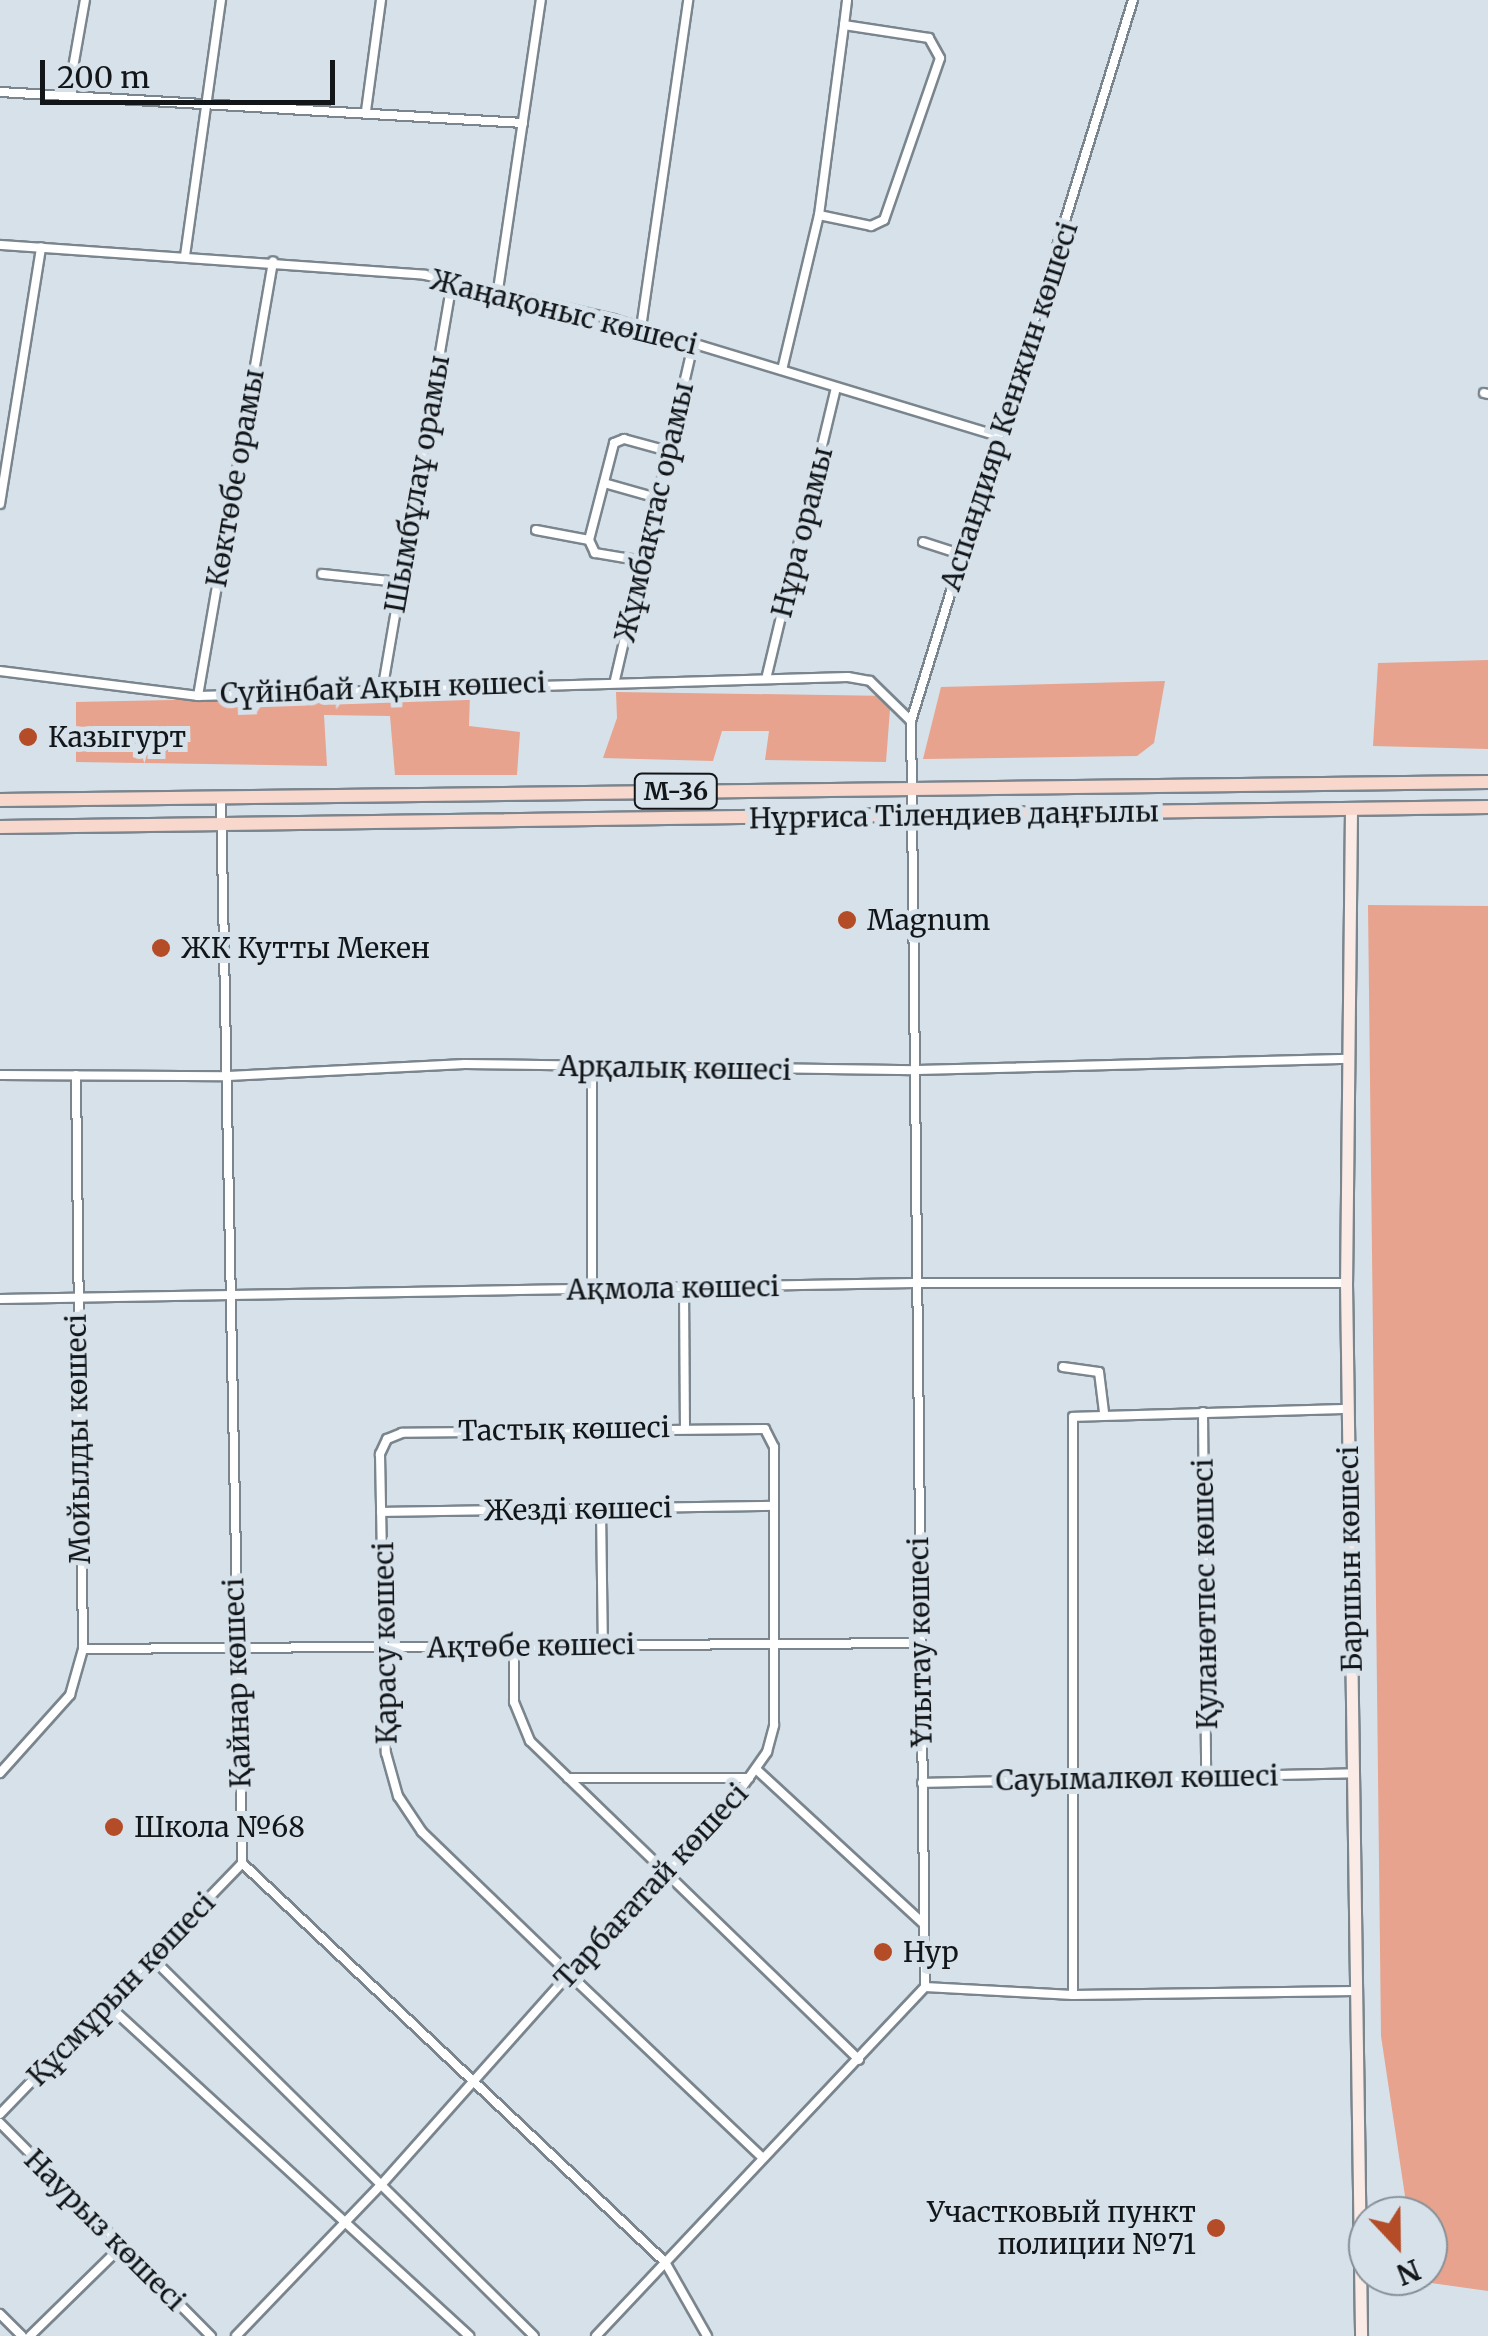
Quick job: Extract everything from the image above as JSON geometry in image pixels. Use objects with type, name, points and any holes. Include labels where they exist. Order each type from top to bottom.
[{"type":"main road","name":"Нұрғиса Тілендиев даңғылы","points":[[0,800],[1488,782]]},
{"type":"main road","name":"Нұрғиса Тілендиев даңғылы","points":[[0,826],[1488,807]]},
{"type":"street","points":[[68,96],[85,0]]},
{"type":"street","points":[[184,256],[201,104],[220,0]]},
{"type":"street","points":[[366,112],[381,0]]},
{"type":"street","points":[[498,290],[541,0]]},
{"type":"street","points":[[640,328],[688,0]]},
{"type":"street","points":[[782,370],[819,215],[848,0]]},
{"type":"street","name":"Аспандияр Кенжин көшесі","points":[[916,816],[911,722],[996,435],[1078,192],[1133,0]]},
{"type":"street","points":[[819,215],[872,226],[884,220],[940,58],[929,38],[844,26]]},
{"type":"street","points":[[0,92],[522,124]]},
{"type":"street","name":"Жаңақоныс көшесі","points":[[0,245],[272,260],[498,290],[640,328],[996,435]]},
{"type":"street","points":[[0,504],[41,247]]},
{"type":"street","name":"Көктөбе орамы","points":[[198,696],[272,260]]},
{"type":"street","name":"Шымбұлаұ орамы","points":[[383,686],[452,282]]},
{"type":"street","name":"Жұмбақтас орамы","points":[[616,680],[693,344]]},
{"type":"street","name":"Нұра орамы","points":[[767,675],[836,388]]},
{"type":"street","points":[[642,561],[594,553],[589,540],[618,440],[668,451]]},
{"type":"street","points":[[604,483],[657,498]]},
{"type":"street","points":[[536,530],[589,540]]},
{"type":"street","points":[[923,542],[960,554]]},
{"type":"street","points":[[322,574],[400,582]]},
{"type":"street","name":"Сүйінбай Ақын көшесі","points":[[0,671],[198,696],[383,686],[767,675],[787,681],[863,678],[911,722]]},
{"type":"street","name":"Баршын көшесі","points":[[1352,782],[1346,1283],[1361,2336]]},
{"type":"street","name":"Қайнар көшесі","points":[[221,797],[234,1650],[242,1862]]},
{"type":"street","name":"Ұлытау көшесі","points":[[916,816],[914,1283],[926,1987]]},
{"type":"street","name":"Арқалық көшесі","points":[[0,1075],[228,1076],[465,1064],[917,1070],[1350,1059]]},
{"type":"street","points":[[592,1068],[592,1289]]},
{"type":"street","name":"Мойылды көшесі","points":[[0,1773],[70,1694],[83,1649],[74,1297],[76,1076]]},
{"type":"street","name":"Ақмола көшесі","points":[[0,1299],[914,1283],[1346,1283]]},
{"type":"street","points":[[684,1288],[685,1426]]},
{"type":"street","points":[[1064,1368],[1099,1372],[1104,1412]]},
{"type":"street","points":[[1073,1995],[1068,1780],[1073,1417],[1104,1412],[1348,1409]]},
{"type":"street","name":"Қуланөтпес көшесі","points":[[1203,1412],[1206,1776]]},
{"type":"street","name":"Тастық көшесі","points":[[380,1454],[387,1440],[402,1433],[758,1424]]},
{"type":"street","name":"Тарбағатай көшесі","points":[[236,2336],[380,2185],[756,1770],[774,1725],[774,1447],[758,1424]]},
{"type":"street","name":"Қарасу көшесі","points":[[380,1454],[386,1754],[407,1812],[569,1974],[763,2158]]},
{"type":"street","name":"Жезді көшесі","points":[[381,1512],[774,1506]]},
{"type":"street","points":[[601,1509],[603,1645]]},
{"type":"street","name":"Ақтөбе көшесі","points":[[83,1649],[919,1642]]},
{"type":"street","points":[[514,1647],[517,1719],[568,1778],[859,2060]]},
{"type":"street","points":[[756,1770],[924,1924]]},
{"type":"street","name":"Сауымалкөл көшесі","points":[[922,1784],[1352,1774]]},
{"type":"street","points":[[568,1778],[750,1778]]},
{"type":"street","points":[[242,1862],[665,2262],[708,2336]]},
{"type":"street","name":"Құсмұрын көшесі","points":[[0,2114],[242,1862]]},
{"type":"street","points":[[152,1958],[534,2336]]},
{"type":"street","points":[[596,2336],[926,1987],[1073,1995],[1355,1991]]},
{"type":"street","points":[[108,2005],[469,2336]]},
{"type":"street","name":"Наурыз көшесі","points":[[0,2123],[211,2336]]},
{"type":"street","points":[[30,2336],[121,2247]]},
{"type":"street","points":[[0,2314],[17,2334]]},
{"type":"shaded area","points":[[1488,660],[1488,749],[1373,746],[1378,663]]},
{"type":"shaded area","points":[[1165,681],[1154,743],[1137,756],[923,759],[941,687]]},
{"type":"shaded area","points":[[616,692],[891,696],[886,762],[765,760],[769,731],[722,731],[713,761],[603,758],[617,718]]},
{"type":"shaded area","points":[[470,694],[469,726],[520,732],[517,775],[395,775],[390,716],[324,715],[327,766],[76,762],[76,702]]},
{"type":"shaded area","points":[[1368,905],[1488,906],[1488,2291],[1448,2285],[1448,2196],[1405,2196],[1381,2036]]},
{"type":"place","name":"Казыгурт","points":[[28,737]]},
{"type":"place","name":"Magnum","points":[[847,920]]},
{"type":"place","name":"ЖК Кутты Мекен","points":[[161,948]]},
{"type":"place","name":"Школа №68","points":[[114,1827]]},
{"type":"place","name":"Нур","points":[[883,1952]]},
{"type":"place","name":"Участковый пункт полиции №71","points":[[1216,2228]]}]
